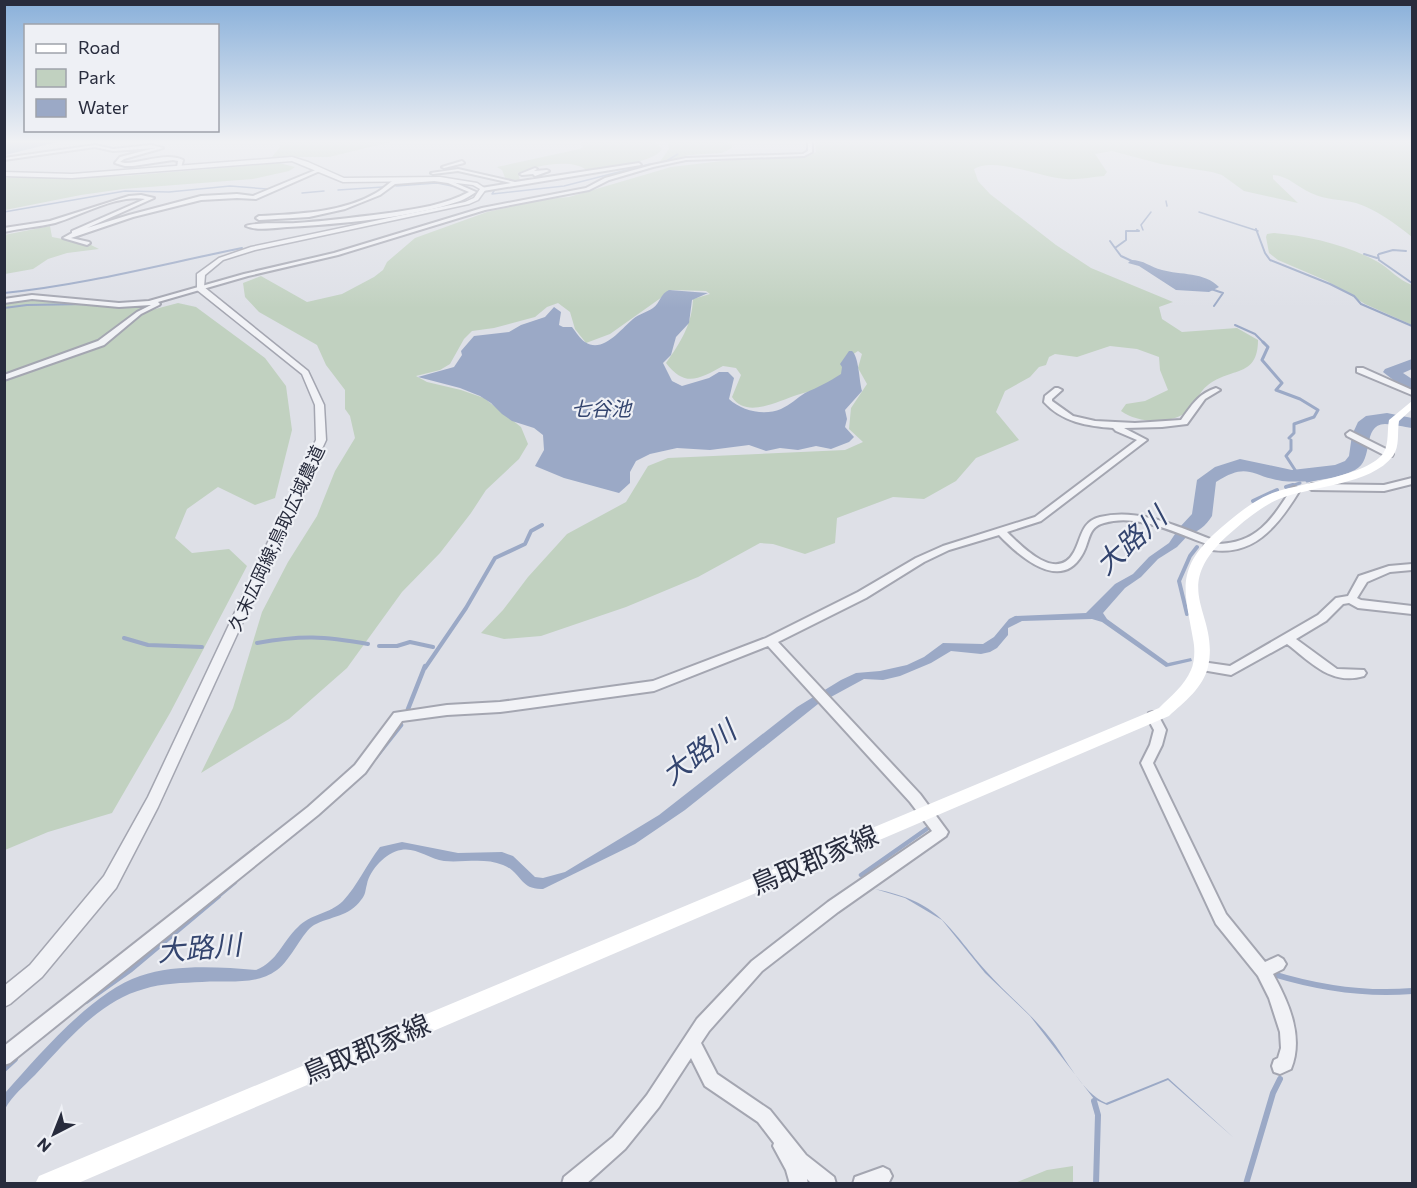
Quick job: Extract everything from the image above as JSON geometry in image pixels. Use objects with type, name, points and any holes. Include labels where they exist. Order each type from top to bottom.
[{"type":"main road","points":[[1202,666],[1202,642],[1190,590],[1197,561],[1211,545],[1242,518],[1272,498],[1374,467],[1389,454],[1396,418],[1413,404]]},
{"type":"main road","name":"鳥取郡家線","points":[[47,1184],[1153,717],[1182,699],[1193,686],[1202,666]]},
{"type":"street","points":[[87,243],[66,238],[76,233],[201,198],[229,196]]},
{"type":"street","points":[[241,196],[258,196]]},
{"type":"street","points":[[259,218],[327,213],[369,196]]},
{"type":"street","points":[[249,226],[305,225],[406,212],[462,200],[467,196]]},
{"type":"street","points":[[200,288],[201,274],[221,259],[233,254],[467,204],[479,196]]},
{"type":"street","points":[[4,301],[32,297],[119,305],[149,303],[246,275],[325,257],[484,209],[549,196]]},
{"type":"street","points":[[4,230],[51,223],[111,202],[140,197],[151,198],[75,230],[76,233]]},
{"type":"street","name":"久末広岡線;鳥取広域農道","points":[[4,998],[36,971],[111,882],[158,792],[321,440],[323,411],[315,389],[305,373],[200,288]]},
{"type":"street","points":[[4,378],[101,343],[140,313],[168,298]]},
{"type":"street","points":[[1360,370],[1413,393]]},
{"type":"street","points":[[1058,390],[1048,398],[1048,402],[1056,409],[1085,422],[1139,425],[1184,422],[1202,397],[1216,390]]},
{"type":"street","points":[[4,1057],[313,811],[360,769],[398,717],[642,689],[770,641],[862,595],[920,560],[946,548],[1038,519],[1143,440],[1119,429],[1114,424]]},
{"type":"street","points":[[1350,434],[1389,454]]},
{"type":"street","points":[[1001,531],[1032,561],[1050,568],[1071,562],[1080,549],[1084,532],[1088,527],[1107,518],[1135,520],[1172,529],[1211,545],[1240,546],[1255,541],[1272,526],[1299,489],[1384,488],[1413,481]]},
{"type":"street","points":[[1351,599],[1363,579],[1389,568],[1413,567]]},
{"type":"street","points":[[1202,666],[1231,671],[1322,618],[1340,601],[1351,599],[1358,604],[1413,610]]},
{"type":"street","points":[[1287,638],[1333,672],[1360,673]]},
{"type":"street","points":[[571,1184],[619,1143],[652,1101],[703,1025],[757,966],[833,907],[941,832],[915,798],[770,641]]},
{"type":"street","points":[[1153,717],[1160,730],[1147,763],[1221,919],[1263,971],[1275,995],[1288,1032],[1289,1048],[1285,1064],[1280,1066]]},
{"type":"street","points":[[1263,971],[1278,964]]},
{"type":"street","points":[[692,1042],[711,1080],[764,1116],[800,1161],[827,1184]]},
{"type":"street","points":[[777,1132],[783,1150],[794,1167],[799,1184]]},
{"type":"street","points":[[862,1184],[883,1176]]},
{"type":"green space","points":[[5,196],[74,196],[5,210]]},
{"type":"green space","points":[[993,196],[1056,245],[1091,268],[1173,302],[1159,307],[1162,319],[1182,332],[1237,328],[1258,340],[1257,352],[1248,366],[1208,385],[1184,414],[1161,421],[1135,418],[1121,411],[1126,404],[1145,401],[1168,390],[1160,370],[1159,357],[1137,349],[1110,346],[1077,357],[1055,354],[1049,357],[1046,365],[1039,367],[1030,377],[1005,391],[996,412],[1019,440],[976,458],[956,481],[924,499],[893,497],[837,518],[835,543],[805,554],[773,544],[760,543],[698,577],[626,607],[541,636],[504,639],[481,633],[567,534],[626,502],[648,466],[668,458],[845,450],[863,442],[849,429],[851,408],[867,384],[858,368],[862,354],[858,351],[849,357],[850,368],[841,378],[832,383],[754,408],[745,407],[732,397],[741,375],[736,368],[723,366],[707,375],[693,379],[680,376],[666,363],[688,325],[693,299],[710,294],[706,291],[672,290],[610,334],[586,343],[575,329],[570,312],[558,303],[547,307],[535,317],[494,328],[472,331],[464,339],[450,364],[440,370],[416,376],[427,382],[484,398],[521,427],[528,444],[519,459],[486,490],[440,553],[402,592],[347,668],[289,719],[201,773],[233,708],[262,612],[288,562],[317,516],[335,471],[355,438],[350,416],[345,409],[345,390],[326,365],[317,345],[259,312],[245,297],[243,283],[261,276],[307,302],[342,294],[374,277],[383,270],[387,262],[415,238],[487,212],[546,199],[569,197]]},
{"type":"green space","points":[[1268,196],[1291,196],[1298,203]]},
{"type":"green space","points":[[1321,196],[1412,196],[1412,237],[1371,209]]},
{"type":"green space","points":[[50,226],[52,237],[89,244],[99,249],[67,253],[48,259],[33,269],[5,274],[4,235]]},
{"type":"green space","points":[[1274,233],[1328,242],[1354,251],[1382,265],[1412,285],[1412,325],[1365,304],[1327,281],[1278,260],[1269,253],[1266,237],[1267,234]]},
{"type":"green space","points":[[33,299],[150,306],[100,342],[5,376],[5,302]]},
{"type":"green space","points":[[178,303],[196,307],[265,358],[286,386],[292,430],[275,498],[255,505],[218,487],[187,509],[175,538],[192,553],[229,549],[247,566],[170,713],[112,813],[48,832],[5,850],[5,379],[113,337],[144,312]]},
{"type":"green space","points":[[1073,1166],[1073,1183],[1015,1183],[1047,1170]]},
{"type":"water","points":[[1131,260],[1140,261],[1162,270],[1200,276],[1219,287],[1209,292],[1176,290],[1139,266],[1128,263]]},
{"type":"water","name":"七谷池","points":[[669,290],[708,293],[692,300],[689,323],[676,337],[671,355],[663,363],[672,381],[682,386],[709,378],[719,372],[728,372],[734,378],[729,399],[740,407],[754,411],[774,411],[841,374],[840,364],[849,351],[852,351],[857,363],[862,391],[845,410],[847,419],[845,427],[854,437],[849,442],[831,449],[816,446],[798,450],[780,448],[766,451],[749,445],[710,450],[677,448],[650,454],[636,461],[630,472],[630,483],[619,493],[564,478],[535,466],[544,450],[543,435],[534,428],[512,421],[480,396],[418,377],[454,367],[462,355],[461,351],[474,336],[509,332],[521,325],[545,317],[554,307],[561,312],[559,325],[572,327],[583,341],[592,345],[605,343],[635,317],[653,308]]},
{"type":"water","points":[[1201,505],[1209,505],[1209,515],[1205,521],[1177,547],[1158,559],[1141,577],[1125,588],[1103,613],[1107,619],[1168,663],[1191,658],[1192,661],[1166,667],[1102,622],[1092,619],[1022,621],[1008,628],[1008,635],[997,648],[990,652],[981,654],[951,651],[931,663],[900,676],[883,680],[864,679],[818,704],[685,810],[635,844],[543,889],[529,887],[509,868],[496,863],[444,861],[412,850],[395,851],[375,868],[364,896],[356,906],[310,928],[277,970],[251,980],[165,984],[128,995],[112,1003],[71,1037],[18,1091],[5,1109],[5,1093],[67,1027],[103,996],[122,984],[154,972],[197,967],[256,970],[270,962],[303,923],[343,901],[380,847],[402,842],[458,853],[502,852],[513,856],[535,877],[543,878],[565,872],[659,815],[797,707],[841,680],[856,673],[907,665],[924,657],[943,643],[983,644],[994,637],[1009,619],[1015,616],[1086,613],[1115,584],[1133,574],[1149,557],[1169,543],[1179,528],[1200,512]]},
{"type":"water","points":[[875,889],[897,894],[914,901],[942,920],[905,898]]},
{"type":"water","points":[[942,920],[994,979],[1043,1029],[1082,1083],[1097,1098],[1106,1103],[1168,1078],[1234,1138],[1168,1080],[1107,1105],[1094,1099],[1030,1016],[985,973]]},
{"type":"waterway","points":[[4,212],[94,196]]},
{"type":"waterway","points":[[1166,201],[1167,206]]},
{"type":"waterway","points":[[1143,230],[1141,225],[1151,212]]},
{"type":"waterway","points":[[1199,212],[1257,231]]},
{"type":"waterway","points":[[1115,248],[1126,240],[1126,231],[1139,231],[1137,230]]},
{"type":"waterway","points":[[1257,231],[1270,260],[1330,284],[1354,296],[1361,304],[1412,326]]},
{"type":"waterway","points":[[1110,241],[1115,248]]},
{"type":"waterway","points":[[4,293],[94,279],[242,248]]},
{"type":"waterway","points":[[1115,248],[1121,256],[1134,262]]},
{"type":"waterway","points":[[1379,254],[1393,250],[1406,251]]},
{"type":"waterway","points":[[1364,254],[1377,258]]},
{"type":"waterway","points":[[1378,255],[1379,260],[1412,283]]},
{"type":"waterway","points":[[1211,289],[1223,293],[1214,306]]},
{"type":"waterway","points":[[4,308],[27,305],[88,304]]},
{"type":"waterway","points":[[1235,325],[1255,334],[1268,347],[1262,360],[1282,383],[1276,390],[1300,399],[1318,410],[1314,417],[1294,424],[1294,433],[1289,438]]},
{"type":"waterway","name":"大路川","points":[[1412,364],[1391,372],[1412,386]]},
{"type":"waterway","name":"大路川","points":[[1189,528],[1202,516],[1207,480],[1221,471],[1240,465],[1292,475],[1340,470],[1352,465],[1358,456],[1361,435],[1365,426],[1372,420],[1387,418],[1412,423]]},
{"type":"waterway","points":[[1291,440],[1291,450],[1286,456],[1297,473]]},
{"type":"waterway","points":[[1307,481],[1341,473]]},
{"type":"waterway","points":[[1288,487],[1300,483]]},
{"type":"waterway","points":[[1286,487],[1293,485]]},
{"type":"waterway","points":[[1253,501],[1277,490]]},
{"type":"waterway","points":[[425,668],[466,608],[495,558],[525,544],[531,531],[542,525]]},
{"type":"waterway","points":[[1187,614],[1179,581],[1190,556],[1197,547]]},
{"type":"waterway","points":[[124,638],[148,645],[202,647]]},
{"type":"waterway","points":[[257,643],[312,638],[368,644]]},
{"type":"waterway","points":[[379,646],[397,646],[410,642],[433,647]]},
{"type":"waterway","points":[[408,709],[425,666]]},
{"type":"waterway","points":[[375,758],[401,725]]},
{"type":"waterway","points":[[861,875],[928,828]]},
{"type":"waterway","points":[[217,897],[235,882]]},
{"type":"waterway","points":[[86,1001],[131,969],[218,896]]},
{"type":"waterway","points":[[1273,974],[1342,989],[1376,992],[1412,991]]},
{"type":"waterway","points":[[4,1069],[15,1059]]},
{"type":"waterway","points":[[1246,1184],[1273,1093],[1280,1079]]},
{"type":"waterway","points":[[1094,1101],[1098,1115],[1096,1184]]}]
